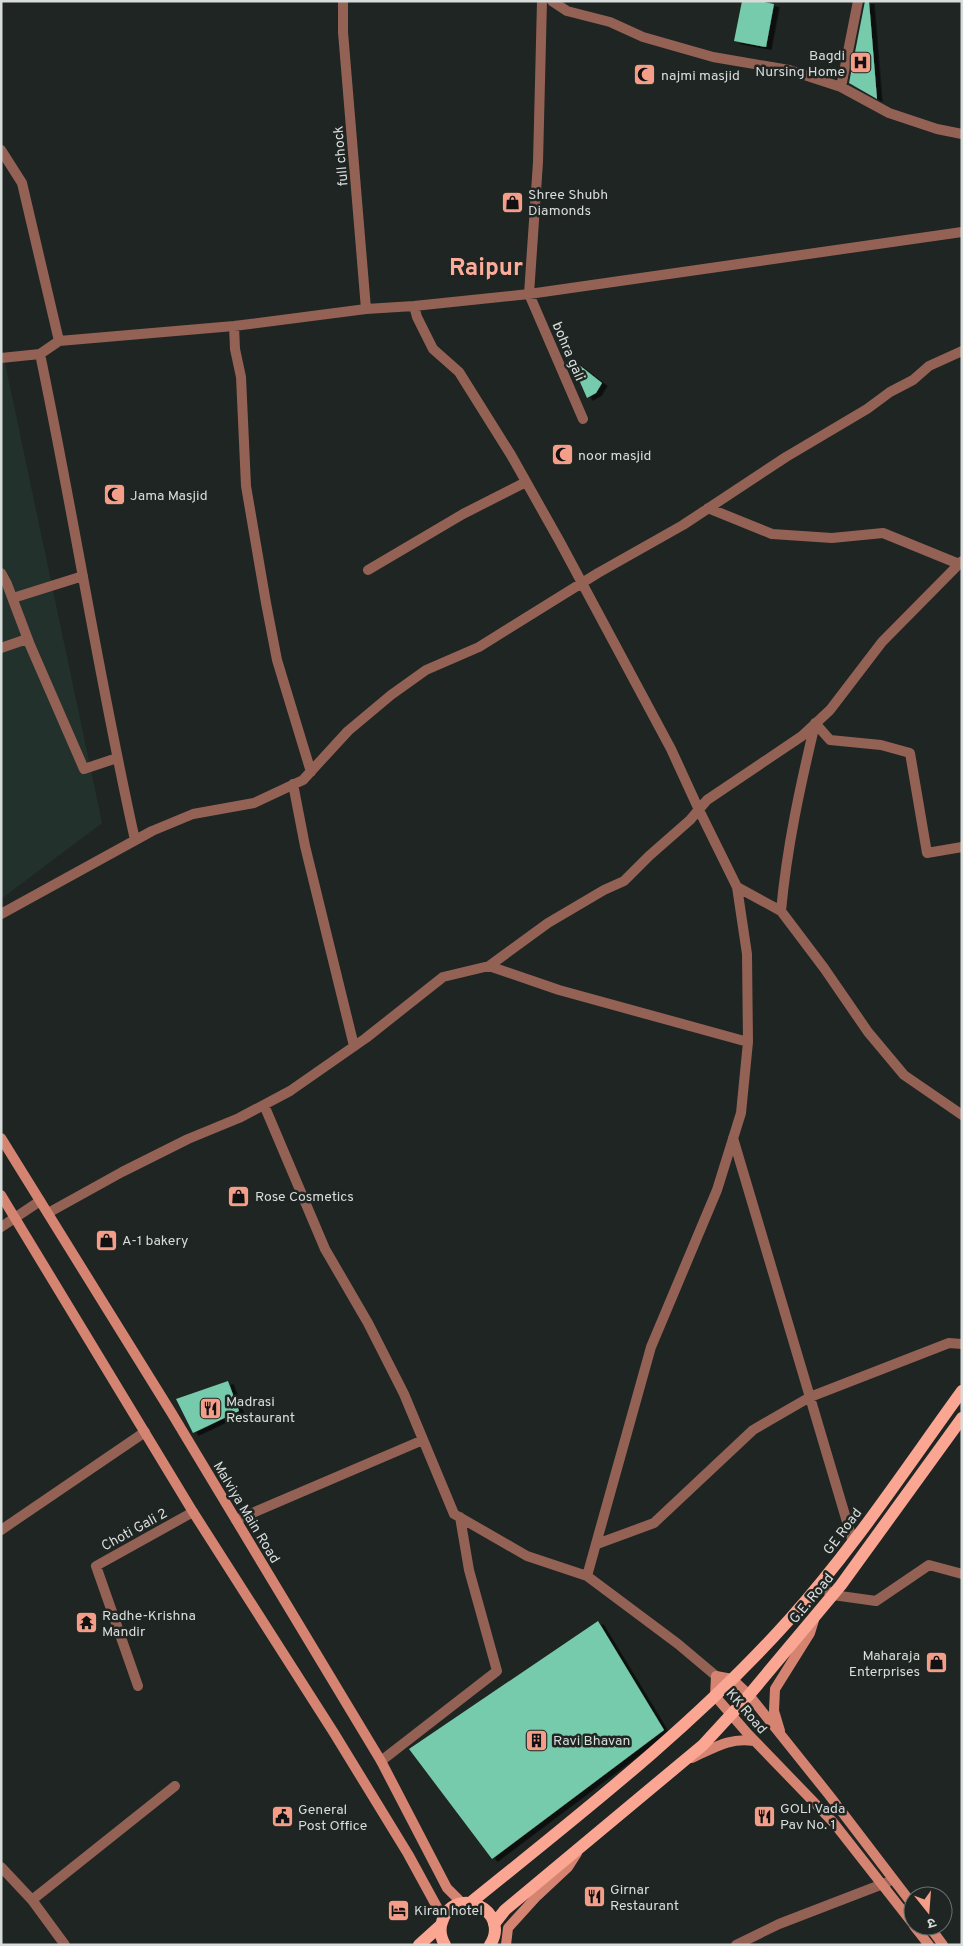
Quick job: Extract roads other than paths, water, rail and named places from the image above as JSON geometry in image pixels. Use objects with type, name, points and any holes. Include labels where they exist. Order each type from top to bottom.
[{"type":"main road","name":"GE Road","points":[[419,1945],[442,1922],[454,1906],[466,1903],[596,1799],[687,1722],[732,1679],[789,1620],[853,1542],[962,1391]]},
{"type":"main road","name":"G.E. Road","points":[[494,1924],[505,1910],[703,1745],[731,1715],[833,1595],[962,1418]]},
{"type":"main road","points":[[466,1903],[486,1909],[494,1924],[495,1932],[490,1945]]},
{"type":"main road","points":[[442,1922],[441,1938],[445,1945]]},
{"type":"street","name":"full chock","points":[[343,1],[343,32],[366,309]]},
{"type":"street","points":[[529,294],[538,162],[542,1]]},
{"type":"street","points":[[552,1],[567,11],[610,22],[643,37],[713,57],[789,70],[841,87],[890,113],[937,129],[962,134]]},
{"type":"street","points":[[841,87],[858,1]]},
{"type":"street","points":[[1,150],[22,183],[59,341]]},
{"type":"street","points":[[1,358],[40,354],[59,341],[234,326],[366,309],[529,294],[962,232]]},
{"type":"street","name":"bohra gali","points":[[529,294],[583,419]]},
{"type":"street","points":[[414,306],[433,349],[459,372],[526,482],[672,749],[699,810],[737,887],[747,954],[748,1042],[740,1113],[717,1190],[651,1347],[587,1576]]},
{"type":"street","points":[[234,326],[235,349],[241,377],[246,486],[266,603],[277,660],[311,772]]},
{"type":"street","points":[[1,914],[152,831],[193,814],[254,803],[303,780],[348,731],[391,695],[426,670],[479,647],[582,582],[683,525],[786,456],[868,410],[890,392],[913,380],[930,366],[962,351]]},
{"type":"street","points":[[40,354],[84,576],[95,649],[135,840]]},
{"type":"street","points":[[368,570],[463,514],[526,482]]},
{"type":"street","points":[[48,1213],[146,1160],[290,1091],[354,1046],[443,977],[489,966],[548,923],[604,890],[624,882],[649,856],[690,820],[707,800],[802,736],[830,710],[882,642],[960,563],[883,533],[832,538],[772,534],[708,508]]},
{"type":"street","points":[[1,573],[13,598],[27,639],[84,769],[117,758]]},
{"type":"street","points":[[13,598],[84,576]]},
{"type":"street","points":[[1,648],[27,639]]},
{"type":"street","points":[[815,723],[830,740],[881,745],[910,753],[928,853],[962,847]]},
{"type":"street","points":[[782,911],[786,858],[795,807],[815,723]]},
{"type":"street","points":[[293,784],[354,1046]]},
{"type":"street","points":[[737,887],[782,911],[868,1032],[904,1075],[962,1115]]},
{"type":"street","points":[[489,966],[559,990],[748,1042]]},
{"type":"street","points":[[264,1105],[325,1249],[372,1331],[404,1394],[454,1514],[527,1556],[587,1576],[678,1644],[716,1676]]},
{"type":"street","name":"Malviya Main Road","points":[[1,1138],[236,1520],[381,1761],[442,1880],[448,1888],[466,1903]]},
{"type":"street","points":[[733,1138],[853,1542]]},
{"type":"street","points":[[1,1195],[193,1512],[408,1854],[442,1922]]},
{"type":"street","points":[[1,1227],[16,1219],[40,1201]]},
{"type":"street","points":[[597,1544],[654,1523],[752,1430],[810,1397],[950,1343],[962,1344]]},
{"type":"street","points":[[1,1530],[144,1432]]},
{"type":"street","points":[[236,1520],[423,1440]]},
{"type":"street","name":"Choti Gali 2","points":[[138,1686],[96,1566],[193,1512]]},
{"type":"street","points":[[381,1761],[497,1671],[469,1570],[460,1518]]},
{"type":"street","points":[[819,1584],[833,1595],[876,1601],[929,1566],[962,1574]]},
{"type":"street","points":[[782,1736],[774,1711],[775,1688],[810,1633],[815,1616]]},
{"type":"street","name":"KK Road","points":[[903,1892],[749,1695],[732,1679],[716,1676],[714,1696],[754,1741],[834,1822],[903,1911]]},
{"type":"street","points":[[680,1764],[740,1738],[754,1741]]},
{"type":"street","points":[[32,1900],[174,1786]]},
{"type":"street","points":[[506,1945],[508,1928],[537,1896],[568,1868],[582,1846]]},
{"type":"street","points":[[1,1867],[32,1900],[65,1945]]},
{"type":"street","points":[[736,1945],[780,1924],[893,1880]]},
{"type":"place","name":"Bagdi Nursing Home","points":[[861,63]]},
{"type":"place","name":"najmi masjid","points":[[645,75]]},
{"type":"place","name":"Shree Shubh Diamonds","points":[[512,202]]},
{"type":"place","name":"noor masjid","points":[[562,455]]},
{"type":"place","name":"Jama Masjid","points":[[114,495]]},
{"type":"place","name":"Rose Cosmetics","points":[[239,1196]]},
{"type":"place","name":"A-1 bakery","points":[[106,1240]]},
{"type":"place","name":"Madrasi Restaurant","points":[[210,1409]]},
{"type":"place","name":"Radhe-Krishna Mandir","points":[[86,1623]]},
{"type":"place","name":"Maharaja Enterprises","points":[[936,1663]]},
{"type":"place","name":"Ravi Bhavan","points":[[537,1740]]},
{"type":"place","name":"GOLI Vada Pav No. 1","points":[[764,1816]]},
{"type":"place","name":"General Post Office","points":[[282,1817]]},
{"type":"place","name":"Girnar Restaurant","points":[[594,1897]]},
{"type":"place","name":"Kiran hotel","points":[[398,1910]]},
{"type":"district","name":"Raipur","points":[[486,267]]}]
